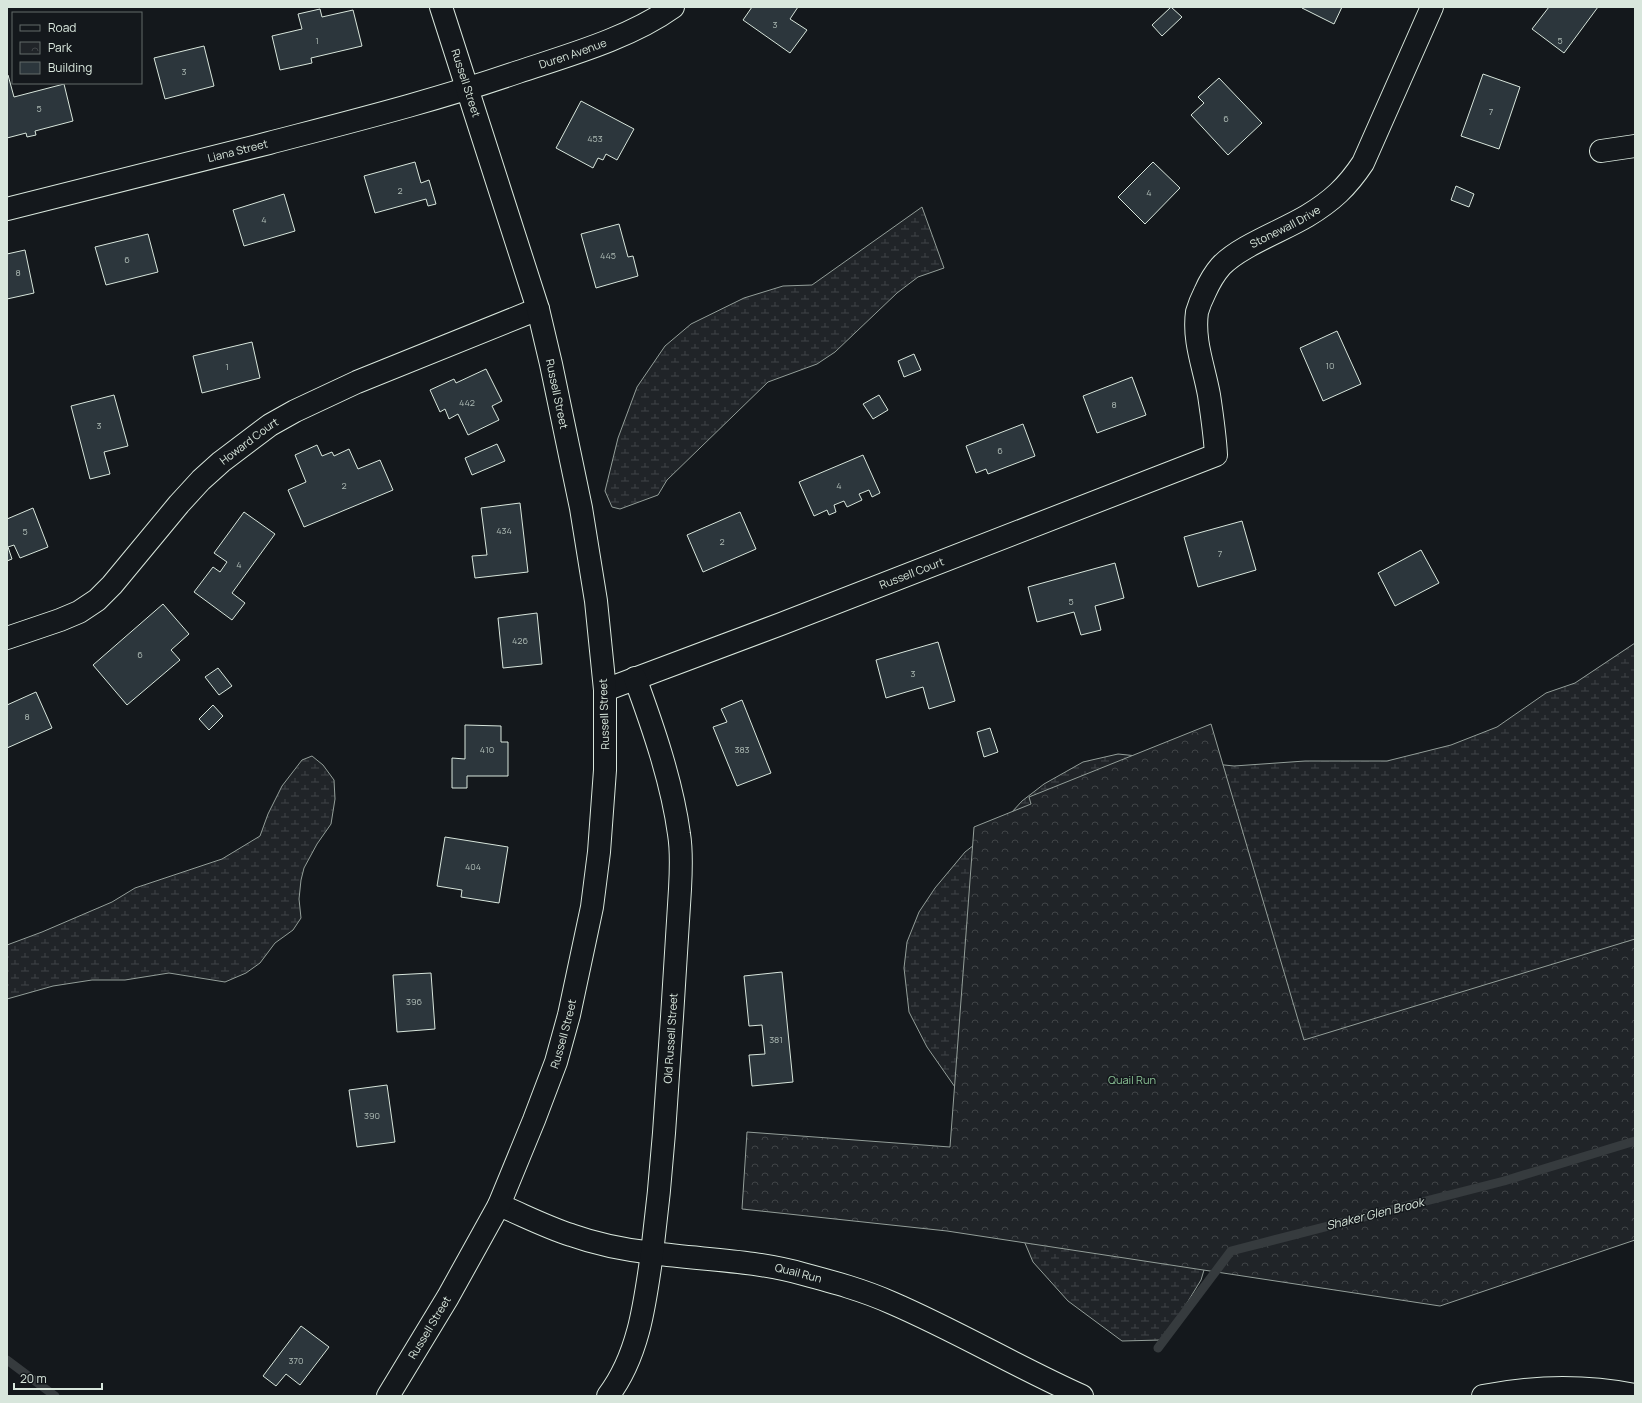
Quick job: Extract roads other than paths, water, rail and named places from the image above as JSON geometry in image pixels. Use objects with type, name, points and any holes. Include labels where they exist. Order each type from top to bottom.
[{"type":"street","name":"Russell Street","points":[[388,1396],[448,1297],[499,1205],[556,1062],[569,1015],[592,907],[604,797],[606,743],[605,690],[596,601],[581,508],[553,371],[538,309],[441,7]]},
{"type":"street","name":"Duren Avenue","points":[[468,89],[567,56],[614,38],[646,24],[673,7]]},
{"type":"street","name":"Stonewall Drive","points":[[1216,455],[1208,394],[1199,358],[1196,336],[1198,311],[1207,287],[1217,271],[1231,257],[1306,216],[1336,196],[1351,181],[1362,162],[1432,7]]},
{"type":"street","name":"Liana Street","points":[[7,209],[322,129],[468,89]]},
{"type":"street","points":[[1601,151],[1635,146]]},
{"type":"street","name":"Howard Court","points":[[7,638],[79,612],[97,600],[112,585],[179,504],[202,480],[227,458],[270,425],[295,411],[358,382],[538,309]]},
{"type":"street","name":"Russell Court","points":[[605,690],[781,624],[1216,455]]},
{"type":"street","name":"Old Russell Street","points":[[608,1396],[620,1376],[638,1334],[647,1289],[652,1253],[670,1060],[681,861],[679,835],[670,791],[650,719],[635,678]]},
{"type":"street","name":"Quail Run","points":[[499,1205],[571,1235],[652,1253],[768,1265],[852,1288],[891,1302],[1082,1396]]},
{"type":"street","points":[[1483,1396],[1522,1389],[1560,1387],[1592,1388],[1635,1395]]},
{"type":"waterway","name":"Shaker Glen Brook","points":[[1158,1348],[1231,1251],[1504,1181],[1635,1141]]},
{"type":"waterway","name":"Shaker Glen Brook","points":[[7,1360],[55,1396]]}]
